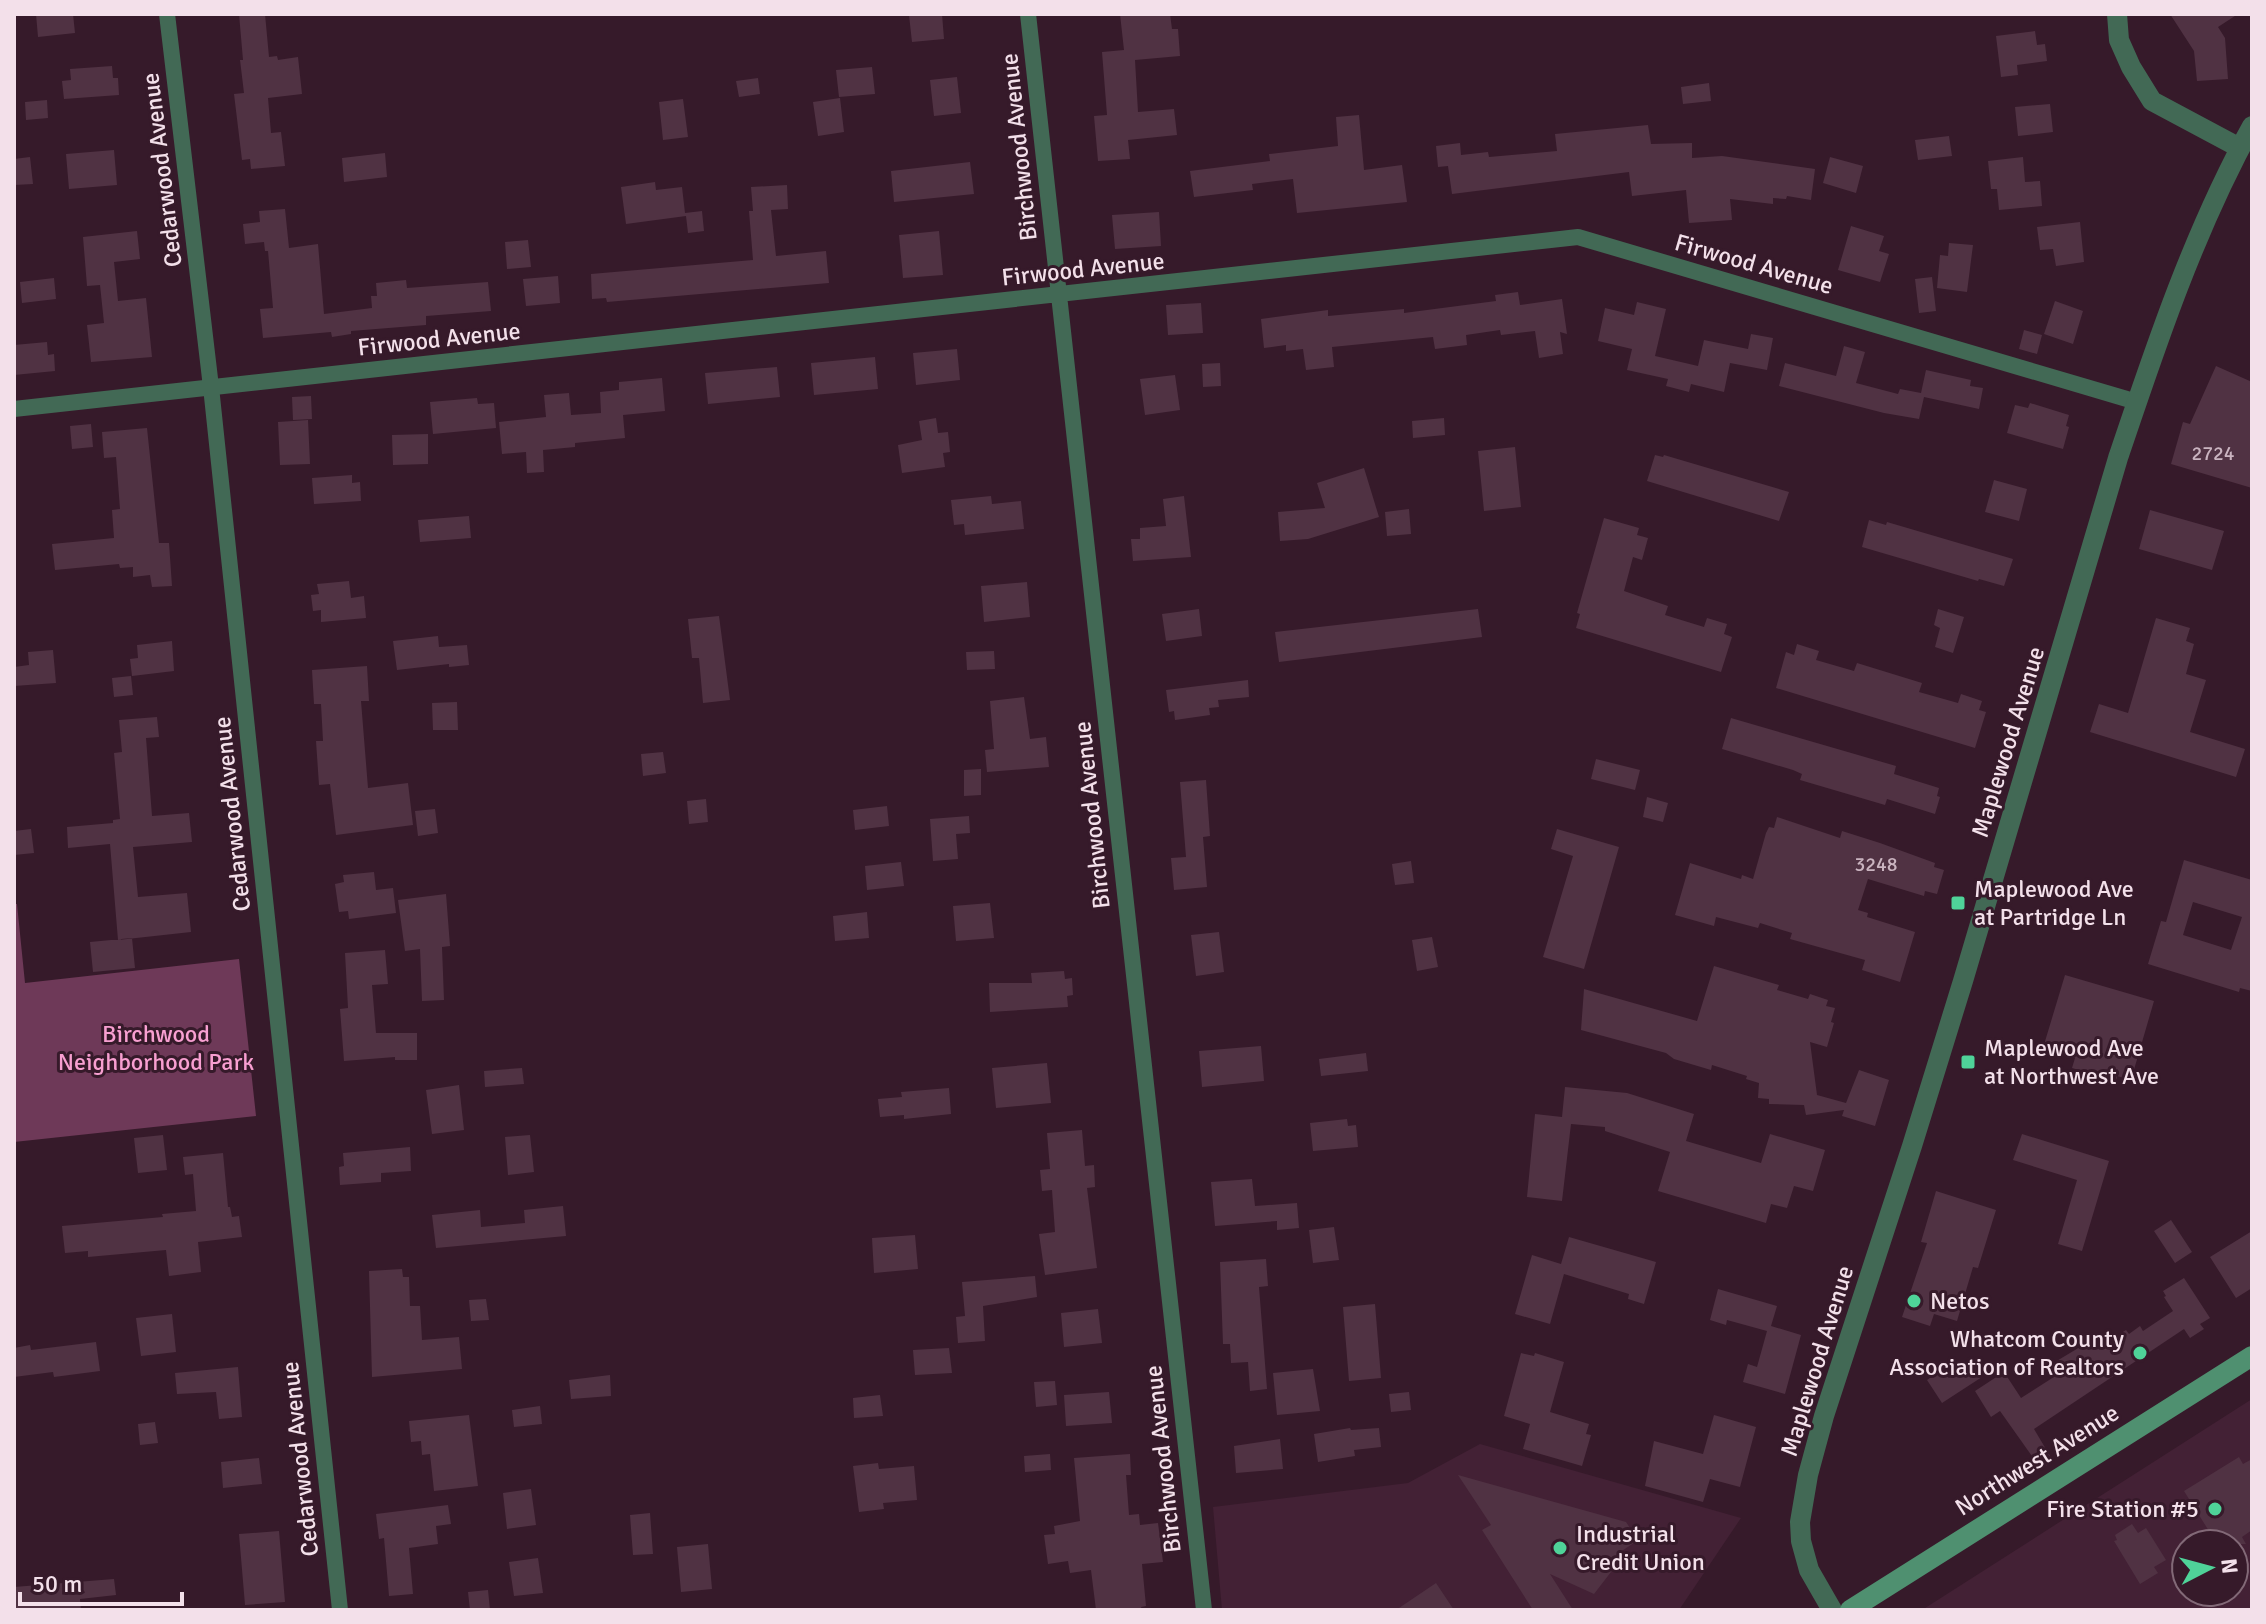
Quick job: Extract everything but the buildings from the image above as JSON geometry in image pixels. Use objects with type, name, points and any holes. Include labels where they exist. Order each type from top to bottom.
[{"type":"main road","name":"Northwest Avenue","points":[[1850,1610],[2252,1356]]},
{"type":"street","name":"Cedarwood Avenue","points":[[167,14],[211,387],[340,1610]]},
{"type":"street","name":"Birchwood Avenue","points":[[1028,14],[1204,1610]]},
{"type":"street","points":[[2117,14],[2119,40],[2152,101],[2240,148]]},
{"type":"street","name":"Maplewood Avenue","points":[[1832,1610],[1809,1570],[1801,1541],[1800,1522],[1808,1475],[1824,1416],[1912,1146],[2057,668],[2107,491],[2190,256],[2252,126]]},
{"type":"street","name":"Firwood Avenue","points":[[14,409],[1578,237],[2137,402]]},
{"type":"shaded area","points":[[2252,1399],[2252,1610],[1922,1610]]},
{"type":"shaded area","points":[[1480,1444],[1741,1518],[1679,1610],[1222,1610],[1213,1507],[1408,1483]]},
{"type":"green space","name":"Birchwood Neighborhood Park","points":[[14,904],[17,904],[25,983],[239,959],[256,1116],[14,1142]]},
{"type":"place","name":"Maplewood Ave at Partridge Ln","points":[[1958,903]]},
{"type":"place","name":"Maplewood Ave at Northwest Ave","points":[[1968,1062]]},
{"type":"place","name":"Netos","points":[[1914,1301]]},
{"type":"place","name":"Whatcom County Association of Realtors","points":[[2140,1353]]},
{"type":"place","name":"Fire Station #5","points":[[2215,1509]]},
{"type":"place","name":"Industrial Credit Union","points":[[1560,1548]]}]
